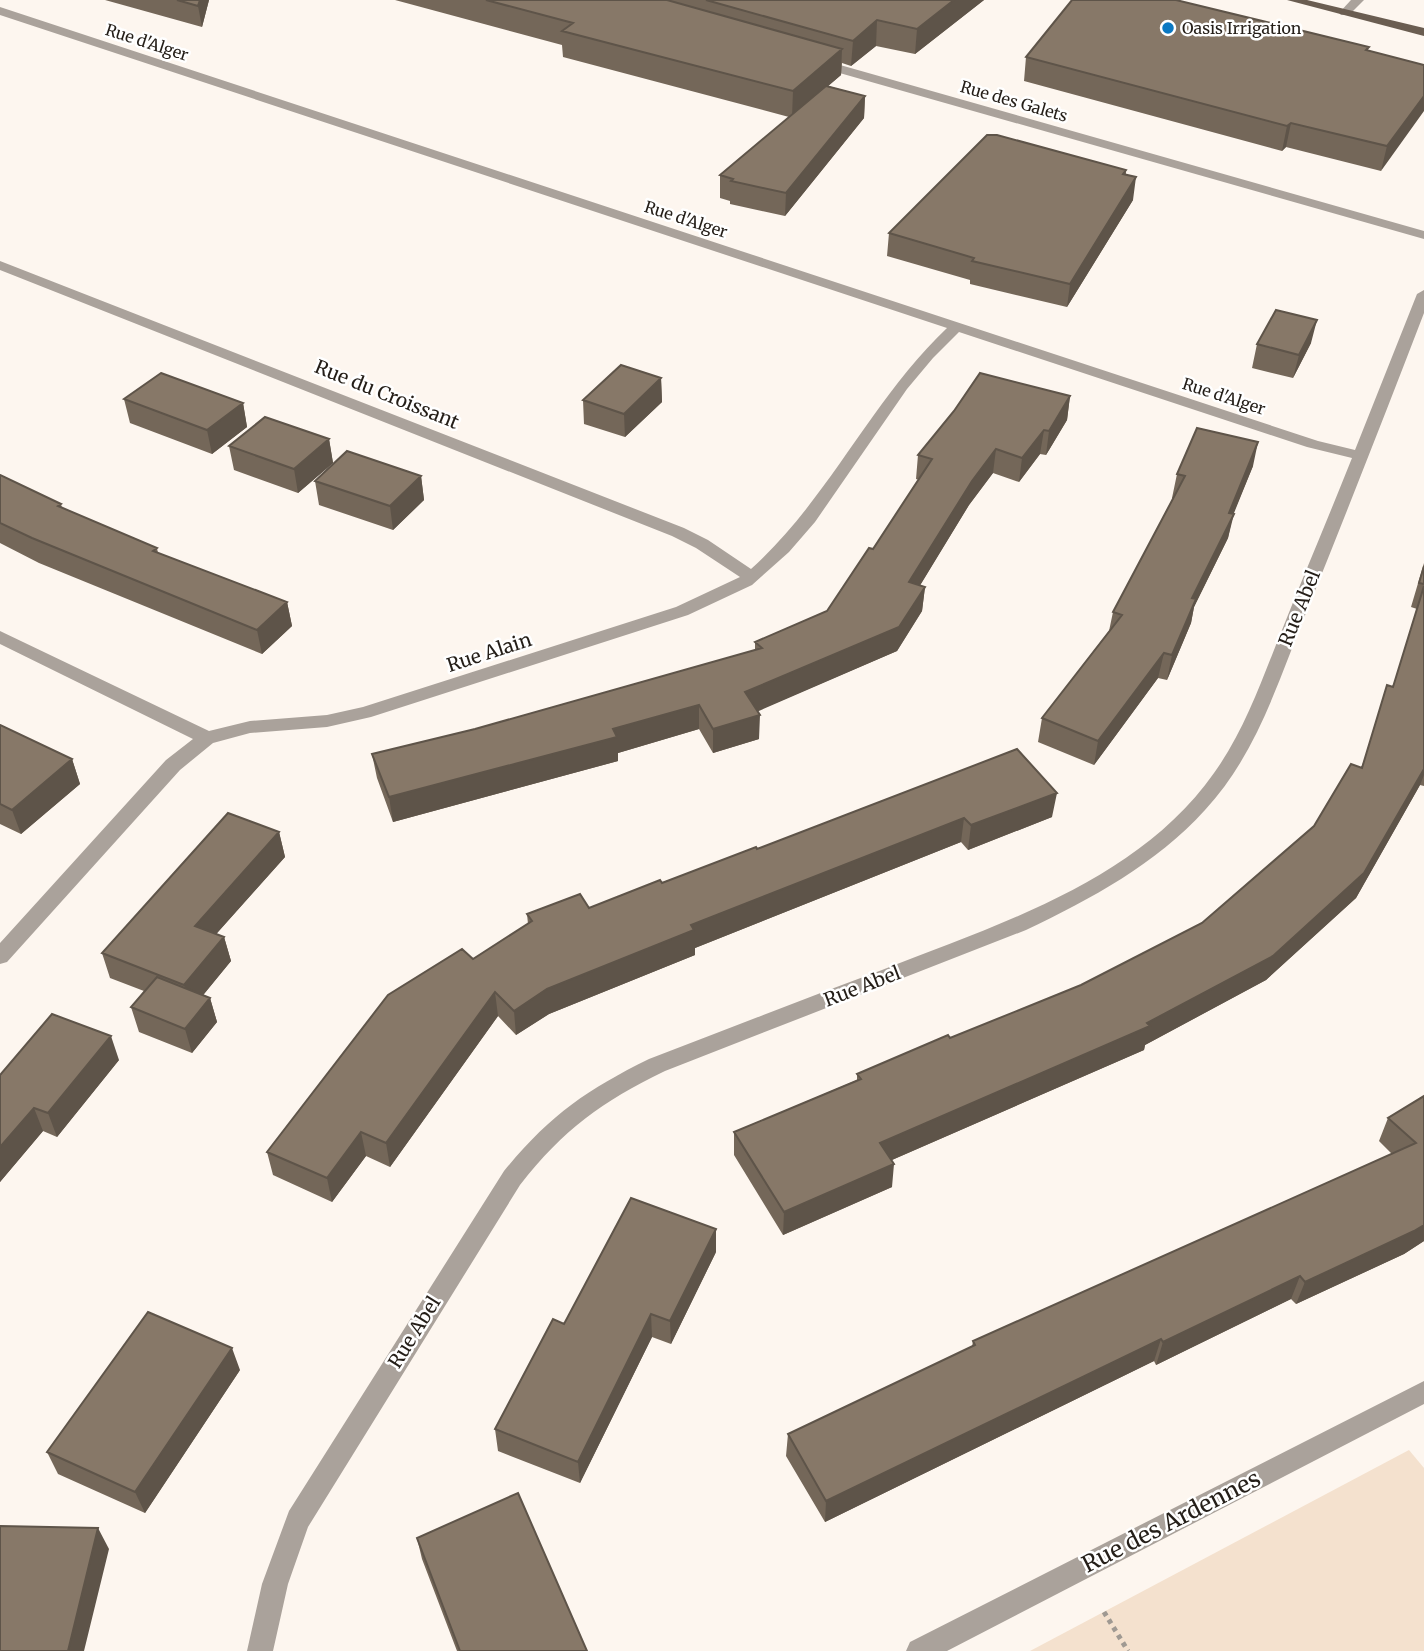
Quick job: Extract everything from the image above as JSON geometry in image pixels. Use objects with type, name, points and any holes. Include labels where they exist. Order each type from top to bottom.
[{"type":"main road","points":[[1293,0],[1424,32]]},
{"type":"street","points":[[1345,13],[1358,0]]},
{"type":"street","name":"Rue d'Alger","points":[[0,11],[956,327],[1300,439],[1362,456]]},
{"type":"street","name":"Rue des Galets","points":[[808,61],[1424,235]]},
{"type":"street","name":"Rue du Croissant","points":[[0,265],[678,532],[702,544],[752,578]]},
{"type":"street","name":"Rue Abel","points":[[260,1651],[271,1594],[298,1520],[491,1210],[541,1142],[576,1111],[614,1086],[657,1065],[1019,926],[1059,907],[1136,861],[1198,805],[1220,780],[1239,749],[1362,456],[1424,294]]},
{"type":"street","name":"Rue Alain","points":[[0,956],[173,765],[207,738],[250,727],[327,721],[392,706],[682,611],[752,578],[795,534],[921,360],[956,327]]},
{"type":"street","points":[[0,637],[207,738]]},
{"type":"street","name":"Rue des Ardennes","points":[[919,1651],[1424,1392]]},
{"type":"path","points":[[1104,1612],[1128,1651]]},
{"type":"shaded area","points":[[1409,1450],[1424,1468],[1424,1651],[1030,1651]]},
{"type":"building","points":[[177,0],[200,0],[198,6]]},
{"type":"building","points":[[486,0],[667,0],[842,49],[793,91],[562,31],[573,23]]},
{"type":"building","points":[[706,0],[954,0],[917,29],[877,20],[853,41]]},
{"type":"building","points":[[1072,0],[1176,0],[1369,47],[1366,50],[1424,65],[1424,96],[1387,146],[1291,123],[1287,126],[1026,57]]},
{"type":"building","points":[[826,86],[865,96],[786,193],[731,181],[733,179],[720,175]]},
{"type":"building","points":[[987,135],[997,135],[1126,170],[1123,174],[1136,177],[1070,284],[972,261],[974,258],[889,233]]},
{"type":"building","points":[[1276,310],[1317,320],[1299,355],[1257,344]]},
{"type":"building","points":[[621,365],[661,378],[624,414],[583,400]]},
{"type":"building","points":[[161,373],[243,403],[207,430],[124,399]]},
{"type":"building","points":[[980,373],[1070,396],[1049,431],[1044,430],[1022,458],[996,449],[972,481],[909,582],[925,587],[899,627],[745,692],[760,715],[713,729],[699,705],[613,729],[617,737],[389,797],[372,754],[475,729],[762,648],[755,642],[827,611],[869,548],[873,549],[932,459],[918,455],[954,411]]},
{"type":"building","points":[[265,417],[329,439],[294,469],[229,446]]},
{"type":"building","points":[[1197,428],[1258,442],[1229,513],[1234,514],[1192,598],[1196,599],[1172,655],[1164,653],[1098,741],[1042,718],[1122,615],[1113,612],[1185,476],[1177,474]]},
{"type":"building","points":[[347,451],[421,476],[390,506],[315,481]]},
{"type":"building","points":[[0,475],[61,504],[58,506],[157,548],[153,551],[287,602],[257,630],[32,538],[0,523]]},
{"type":"building","points":[[1424,566],[1424,584],[1419,583]]},
{"type":"building","points":[[1424,586],[1424,769],[1364,873],[1273,956],[1147,1023],[1150,1026],[880,1143],[894,1164],[784,1212],[734,1132],[861,1079],[857,1074],[948,1035],[950,1038],[1081,985],[1202,923],[1314,826],[1351,764],[1362,768],[1387,685],[1393,687]]},
{"type":"building","points":[[0,725],[72,759],[12,810],[0,804]]},
{"type":"building","points":[[1017,749],[1057,793],[971,825],[964,818],[691,925],[694,930],[547,989],[514,1011],[495,992],[386,1143],[361,1132],[327,1178],[267,1152],[388,995],[462,949],[473,959],[532,921],[527,914],[580,894],[589,908],[660,880],[662,883],[756,847],[757,849]]},
{"type":"building","points":[[228,813],[279,832],[195,926],[224,937],[184,985],[102,953]]},
{"type":"building","points":[[157,977],[210,998],[185,1029],[131,1007]]},
{"type":"building","points":[[52,1014],[111,1036],[48,1113],[34,1108],[0,1147],[0,1075]]},
{"type":"building","points":[[1424,1096],[1424,1225],[1305,1282],[1300,1276],[1163,1342],[1161,1339],[826,1501],[788,1434],[975,1345],[973,1341],[1416,1143],[1388,1118]]},
{"type":"building","points":[[631,1198],[716,1229],[670,1321],[651,1314],[578,1462],[495,1429],[553,1319],[564,1324]]},
{"type":"building","points":[[148,1312],[232,1348],[135,1492],[47,1452]]},
{"type":"building","points":[[518,1493],[587,1651],[460,1651],[417,1538]]},
{"type":"building","points":[[0,1526],[98,1528],[68,1651],[0,1651]]},
{"type":"place","name":"Oasis Irrigation","points":[[1168,28]]}]
